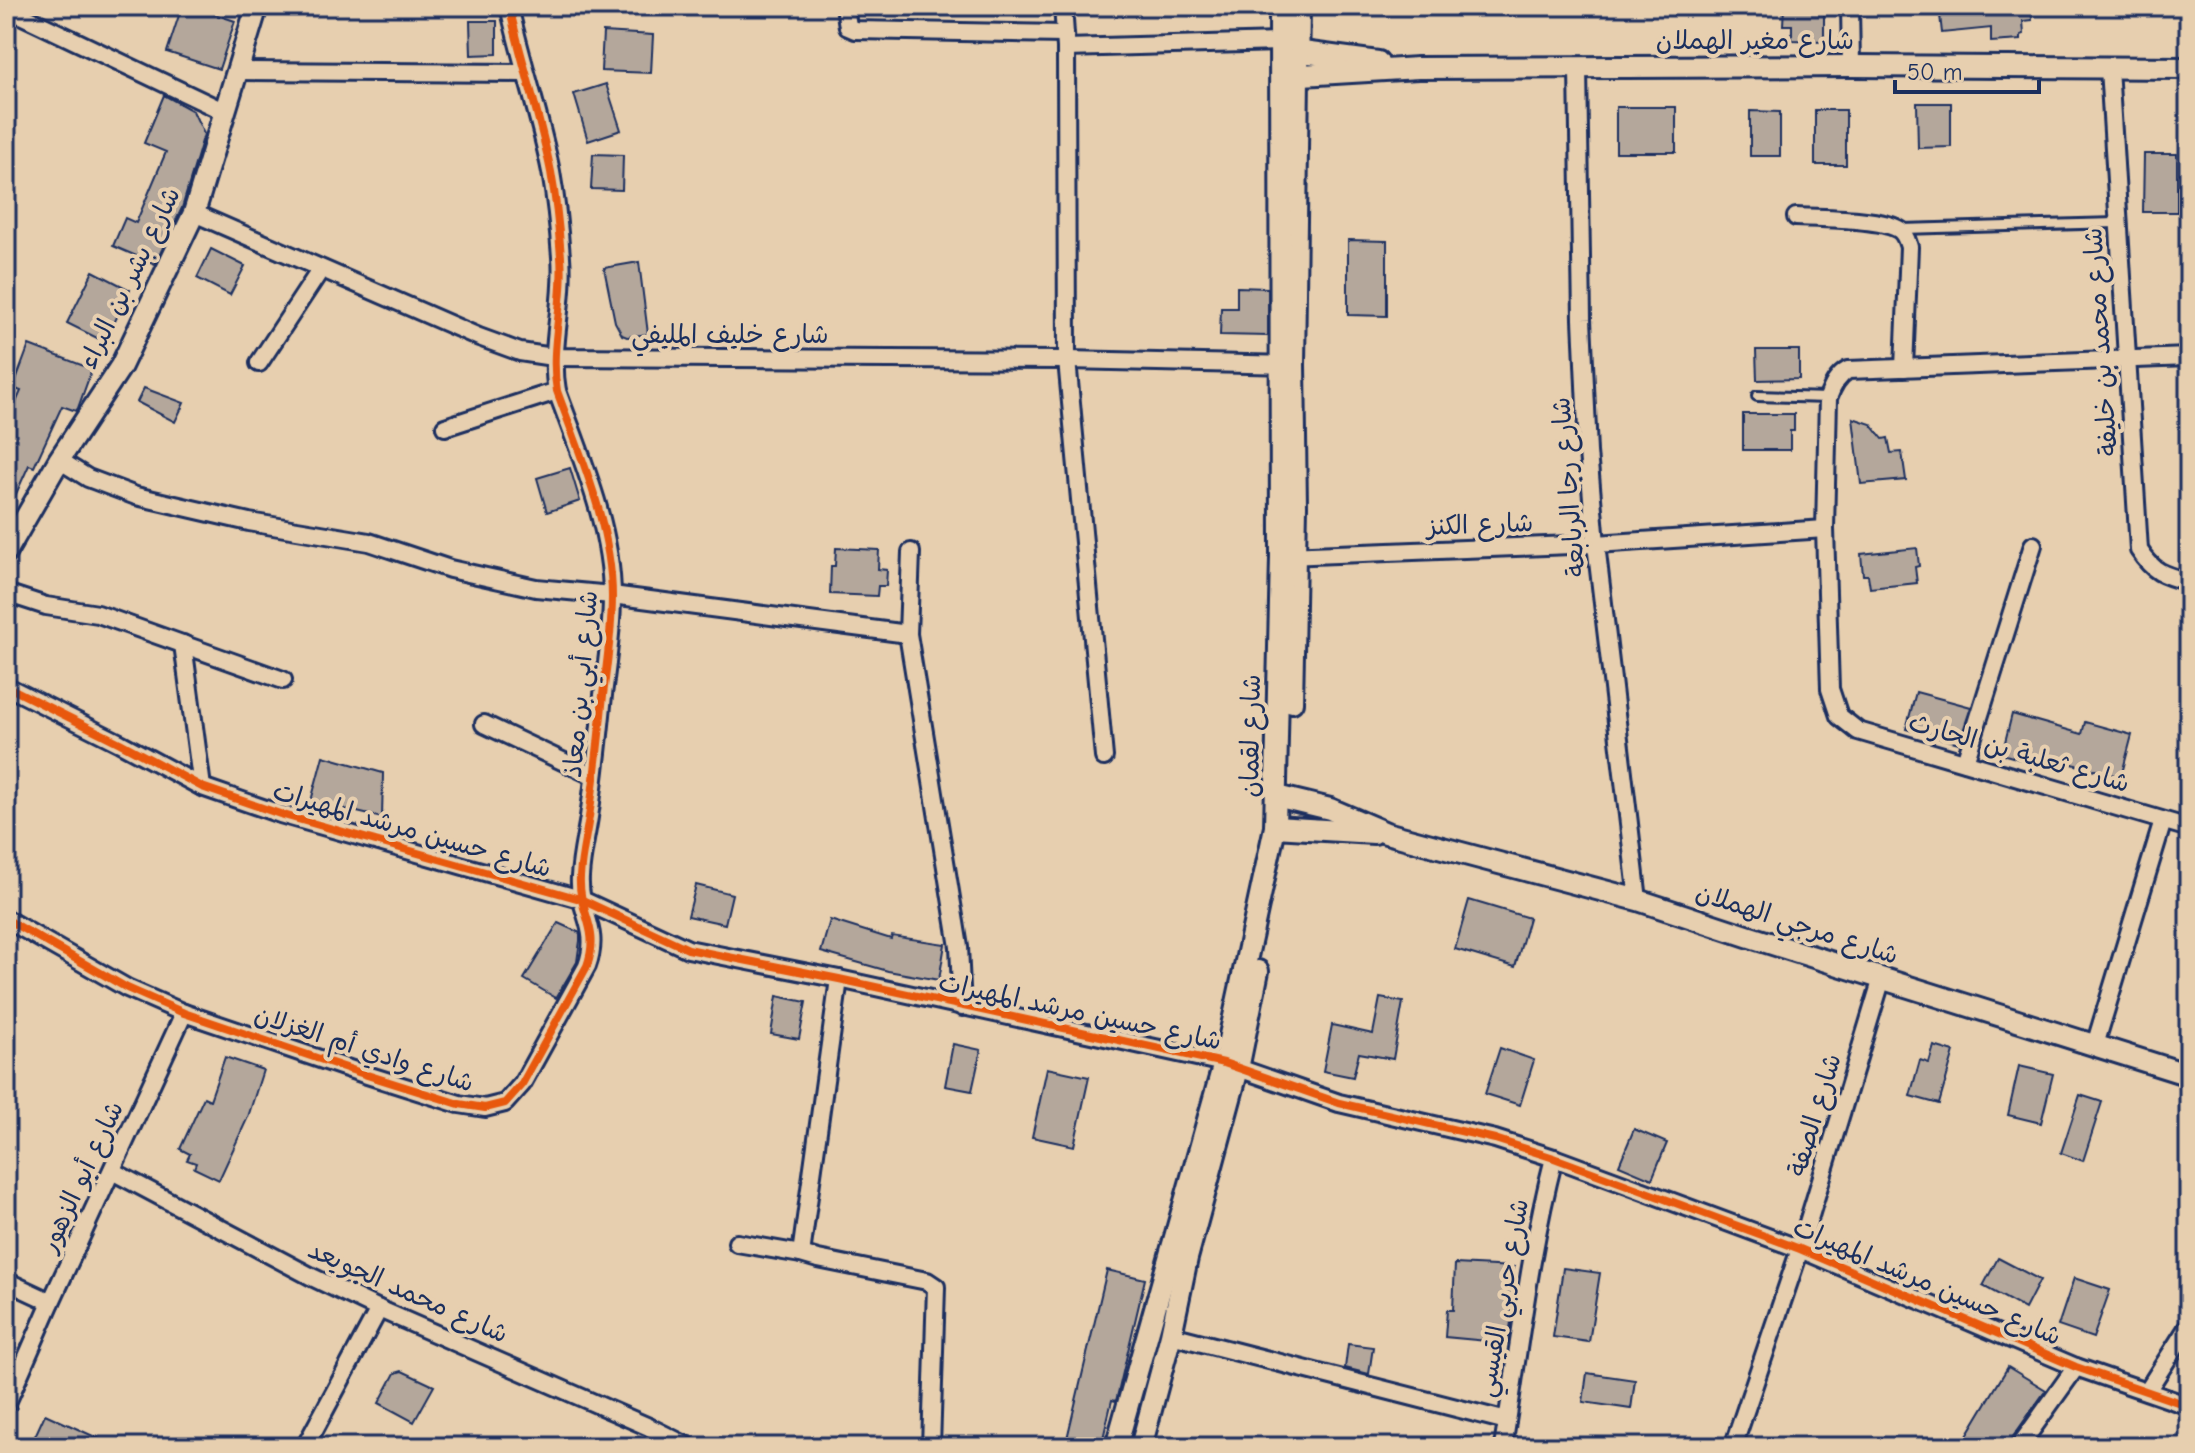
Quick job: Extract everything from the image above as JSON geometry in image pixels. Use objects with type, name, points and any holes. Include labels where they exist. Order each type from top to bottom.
[{"type":"street","name":"شارع بشر بن البراء","points":[[6,552],[59,460],[121,366],[194,213],[257,6]]},
{"type":"street","name":"شارع أبي بن معاذ","points":[[509,6],[550,170],[558,223],[562,261],[553,357],[557,391],[595,498],[607,550],[612,595],[594,776],[580,875],[580,899]]},
{"type":"street","points":[[845,6],[848,27],[855,30],[1065,41],[1286,47]]},
{"type":"street","points":[[1063,6],[1067,360],[1104,757]]},
{"type":"street","name":"شارع لقمان","points":[[1141,1447],[1171,1335],[1281,828],[1288,556],[1289,76],[1280,6]]},
{"type":"street","name":"شارع لقمان","points":[[1286,47],[1299,6]]},
{"type":"street","points":[[1850,6],[1851,66]]},
{"type":"street","points":[[6,8],[225,112]]},
{"type":"street","name":"شارع مغير الهملان","points":[[1286,47],[1418,68]]},
{"type":"street","name":"شارع مغير الهملان","points":[[1289,76],[1418,68],[2189,68]]},
{"type":"street","name":"شارع محمد بن خليفة","points":[[2109,68],[2139,550],[2150,566],[2167,577],[2189,582]]},
{"type":"street","name":"شارع رجا الربابعة","points":[[1578,69],[1582,319],[1588,452],[1638,900]]},
{"type":"street","points":[[238,71],[525,73]]},
{"type":"street","name":"شارع خليف المليفي","points":[[194,213],[479,337],[520,352],[553,357],[1287,364]]},
{"type":"street","points":[[1796,217],[1884,223],[1898,229],[1906,237],[1909,247],[1904,368]]},
{"type":"street","points":[[259,363],[321,269]]},
{"type":"street","points":[[1825,529],[1828,398],[1841,374],[1848,370],[2189,357]]},
{"type":"street","points":[[445,427],[557,391]]},
{"type":"street","points":[[59,460],[88,478],[136,496],[249,522],[369,542],[450,569],[536,588],[908,634]]},
{"type":"street","name":"شارع الكنز","points":[[1288,556],[1596,544],[1825,529]]},
{"type":"street","name":"شارع ثعلبة بن الحارث","points":[[1825,529],[1830,689],[1839,716],[1858,731],[2189,828]]},
{"type":"street","points":[[1965,762],[2033,545]]},
{"type":"street","points":[[911,552],[908,634],[959,947],[962,1007]]},
{"type":"street","points":[[6,593],[46,606],[98,614],[283,680]]},
{"type":"street","points":[[183,644],[202,787]]},
{"type":"street","name":"شارع حسين مرشد المهيرات","points":[[6,686],[202,787],[280,814],[580,899],[688,949],[839,979],[1231,1066],[1339,1103],[1495,1139],[1554,1158],[1800,1249],[2076,1367],[2189,1406]]},
{"type":"street","points":[[484,724],[594,776]]},
{"type":"street","name":"شارع مرجي الهملان","points":[[1283,798],[1330,809],[1386,833],[1638,900],[2189,1075]]},
{"type":"street","points":[[2095,1045],[2163,821]]},
{"type":"street","name":"شارع مرجي الهملان","points":[[1281,828],[1386,833]]},
{"type":"street","name":"شارع وادي أم الغزلان","points":[[6,919],[127,988],[184,1013],[459,1104],[485,1108],[505,1103],[522,1084],[587,966],[592,951],[592,932],[580,899]]},
{"type":"street","name":"شارع الصفة","points":[[1733,1447],[1800,1249],[1882,978]]},
{"type":"street","points":[[801,1254],[839,979]]},
{"type":"street","name":"شارع أبو الزهور","points":[[6,1405],[184,1013]]},
{"type":"street","name":"شارع لقمان","points":[[1116,1447],[1231,1066]]},
{"type":"street","name":"شارع حربي القيسي","points":[[1503,1447],[1523,1303],[1539,1214],[1554,1158]]},
{"type":"street","name":"شارع محمد الجويعد","points":[[112,1171],[314,1278],[689,1447]]},
{"type":"street","points":[[737,1243],[927,1281],[936,1287],[931,1447]]},
{"type":"street","points":[[6,1281],[51,1302]]},
{"type":"street","points":[[305,1447],[379,1309]]},
{"type":"street","points":[[2147,1391],[2189,1325]]},
{"type":"street","points":[[1171,1335],[1507,1421]]},
{"type":"street","points":[[2019,1447],[2076,1367]]},
{"type":"lane","points":[[1898,229],[2117,223]]},
{"type":"lane","points":[[1757,396],[1828,398]]},
{"type":"building","points":[[182,6],[235,21],[219,69],[167,52]]},
{"type":"building","points":[[1784,6],[1824,6],[1824,41],[1792,40],[1792,25],[1783,25]]},
{"type":"building","points":[[1939,6],[2031,6],[2032,20],[2023,21],[2021,40],[1991,42],[1991,28],[1942,33]]},
{"type":"building","points":[[470,21],[497,21],[497,54],[471,55]]},
{"type":"building","points":[[603,32],[653,35],[651,73],[601,71]]},
{"type":"building","points":[[606,84],[621,130],[588,141],[574,94]]},
{"type":"building","points":[[164,95],[193,111],[204,134],[182,208],[155,264],[113,246],[125,218],[136,223],[166,152],[144,143]]},
{"type":"building","points":[[1917,103],[1951,103],[1951,147],[1918,148]]},
{"type":"building","points":[[1616,107],[1676,107],[1676,152],[1616,152]]},
{"type":"building","points":[[1815,110],[1846,110],[1846,165],[1815,165]]},
{"type":"building","points":[[1750,111],[1780,112],[1780,156],[1750,156]]},
{"type":"building","points":[[593,154],[623,155],[622,190],[591,189]]},
{"type":"building","points":[[2144,154],[2177,154],[2177,212],[2143,212]]},
{"type":"building","points":[[1348,240],[1387,241],[1387,316],[1348,315]]},
{"type":"building","points":[[211,249],[245,266],[230,295],[197,278]]},
{"type":"building","points":[[639,262],[648,334],[627,337],[622,335],[615,322],[604,268]]},
{"type":"building","points":[[93,271],[130,290],[105,342],[67,323]]},
{"type":"building","points":[[1237,287],[1268,288],[1268,336],[1220,335],[1221,308],[1237,308]]},
{"type":"building","points":[[29,345],[92,369],[78,408],[76,411],[62,406],[34,467],[29,465],[6,516],[6,425],[21,391],[13,388]]},
{"type":"building","points":[[1756,350],[1799,350],[1799,379],[1757,380]]},
{"type":"building","points":[[144,388],[184,403],[175,422],[137,402]]},
{"type":"building","points":[[1743,414],[1794,414],[1790,450],[1743,450]]},
{"type":"building","points":[[1853,418],[1871,424],[1883,439],[1888,438],[1891,453],[1902,452],[1906,480],[1861,484]]},
{"type":"building","points":[[570,468],[580,501],[547,512],[537,478]]},
{"type":"building","points":[[836,548],[879,550],[878,569],[887,570],[886,586],[878,586],[877,596],[830,594],[831,566],[835,566]]},
{"type":"building","points":[[1917,548],[1917,583],[1870,588],[1868,575],[1863,575],[1861,554]]},
{"type":"building","points":[[1916,692],[1971,707],[1959,743],[1906,729]]},
{"type":"building","points":[[2012,714],[2082,734],[2085,722],[2132,735],[2121,777],[2061,761],[2058,770],[2002,754]]},
{"type":"building","points":[[323,756],[383,773],[382,818],[311,801]]},
{"type":"building","points":[[696,885],[732,894],[725,924],[688,916]]},
{"type":"building","points":[[1469,900],[1529,918],[1515,967],[1455,949]]},
{"type":"building","points":[[830,920],[891,939],[892,936],[945,944],[939,980],[888,971],[821,952]]},
{"type":"building","points":[[558,923],[580,933],[580,941],[577,962],[556,998],[524,979]]},
{"type":"building","points":[[777,996],[806,1002],[799,1039],[771,1034]]},
{"type":"building","points":[[1380,998],[1403,1002],[1393,1059],[1359,1053],[1353,1077],[1323,1071],[1332,1025],[1373,1034]]},
{"type":"building","points":[[953,1044],[981,1050],[972,1091],[945,1086]]},
{"type":"building","points":[[1934,1046],[1954,1052],[1939,1104],[1910,1096],[1920,1060],[1929,1063]]},
{"type":"building","points":[[1500,1048],[1534,1060],[1520,1105],[1485,1094]]},
{"type":"building","points":[[225,1057],[263,1070],[248,1117],[219,1180],[194,1168],[196,1163],[187,1160],[190,1154],[180,1149],[204,1097],[210,1100]]},
{"type":"building","points":[[2019,1066],[2053,1074],[2041,1123],[2008,1115]]},
{"type":"building","points":[[1047,1068],[1089,1077],[1074,1146],[1032,1137]]},
{"type":"building","points":[[2080,1095],[2102,1102],[2083,1161],[2061,1153]]},
{"type":"building","points":[[1634,1129],[1667,1143],[1652,1179],[1619,1165]]},
{"type":"building","points":[[1998,1258],[2040,1280],[2025,1309],[1983,1286]]},
{"type":"building","points":[[1455,1264],[1514,1267],[1508,1343],[1445,1337],[1447,1310],[1453,1310]]},
{"type":"building","points":[[1563,1268],[1600,1273],[1589,1342],[1553,1337]]},
{"type":"building","points":[[1107,1270],[1145,1279],[1119,1389],[1116,1401],[1112,1400],[1101,1447],[1065,1447]]},
{"type":"building","points":[[2074,1278],[2110,1290],[2093,1338],[2058,1326]]},
{"type":"building","points":[[1348,1344],[1373,1347],[1369,1374],[1345,1368]]},
{"type":"building","points":[[2008,1367],[2046,1390],[2008,1447],[1960,1447]]},
{"type":"building","points":[[402,1371],[434,1386],[414,1422],[379,1403],[395,1373]]},
{"type":"building","points":[[1587,1373],[1635,1380],[1631,1409],[1583,1402]]},
{"type":"building","points":[[45,1414],[117,1447],[30,1447]]},
{"type":"cycle path","points":[[6,919],[127,988],[184,1013],[367,1075],[459,1104],[485,1108],[505,1103],[522,1084],[587,966],[591,952],[592,941],[582,901],[580,877],[597,756],[612,597],[611,571],[601,518],[557,391],[555,358],[562,274],[556,204],[547,151],[509,6]]},
{"type":"cycle path","points":[[6,686],[202,787],[280,814],[580,899],[688,949],[1224,1063],[1339,1103],[1495,1139],[1554,1158],[1800,1249],[2076,1367],[2189,1406]]}]
